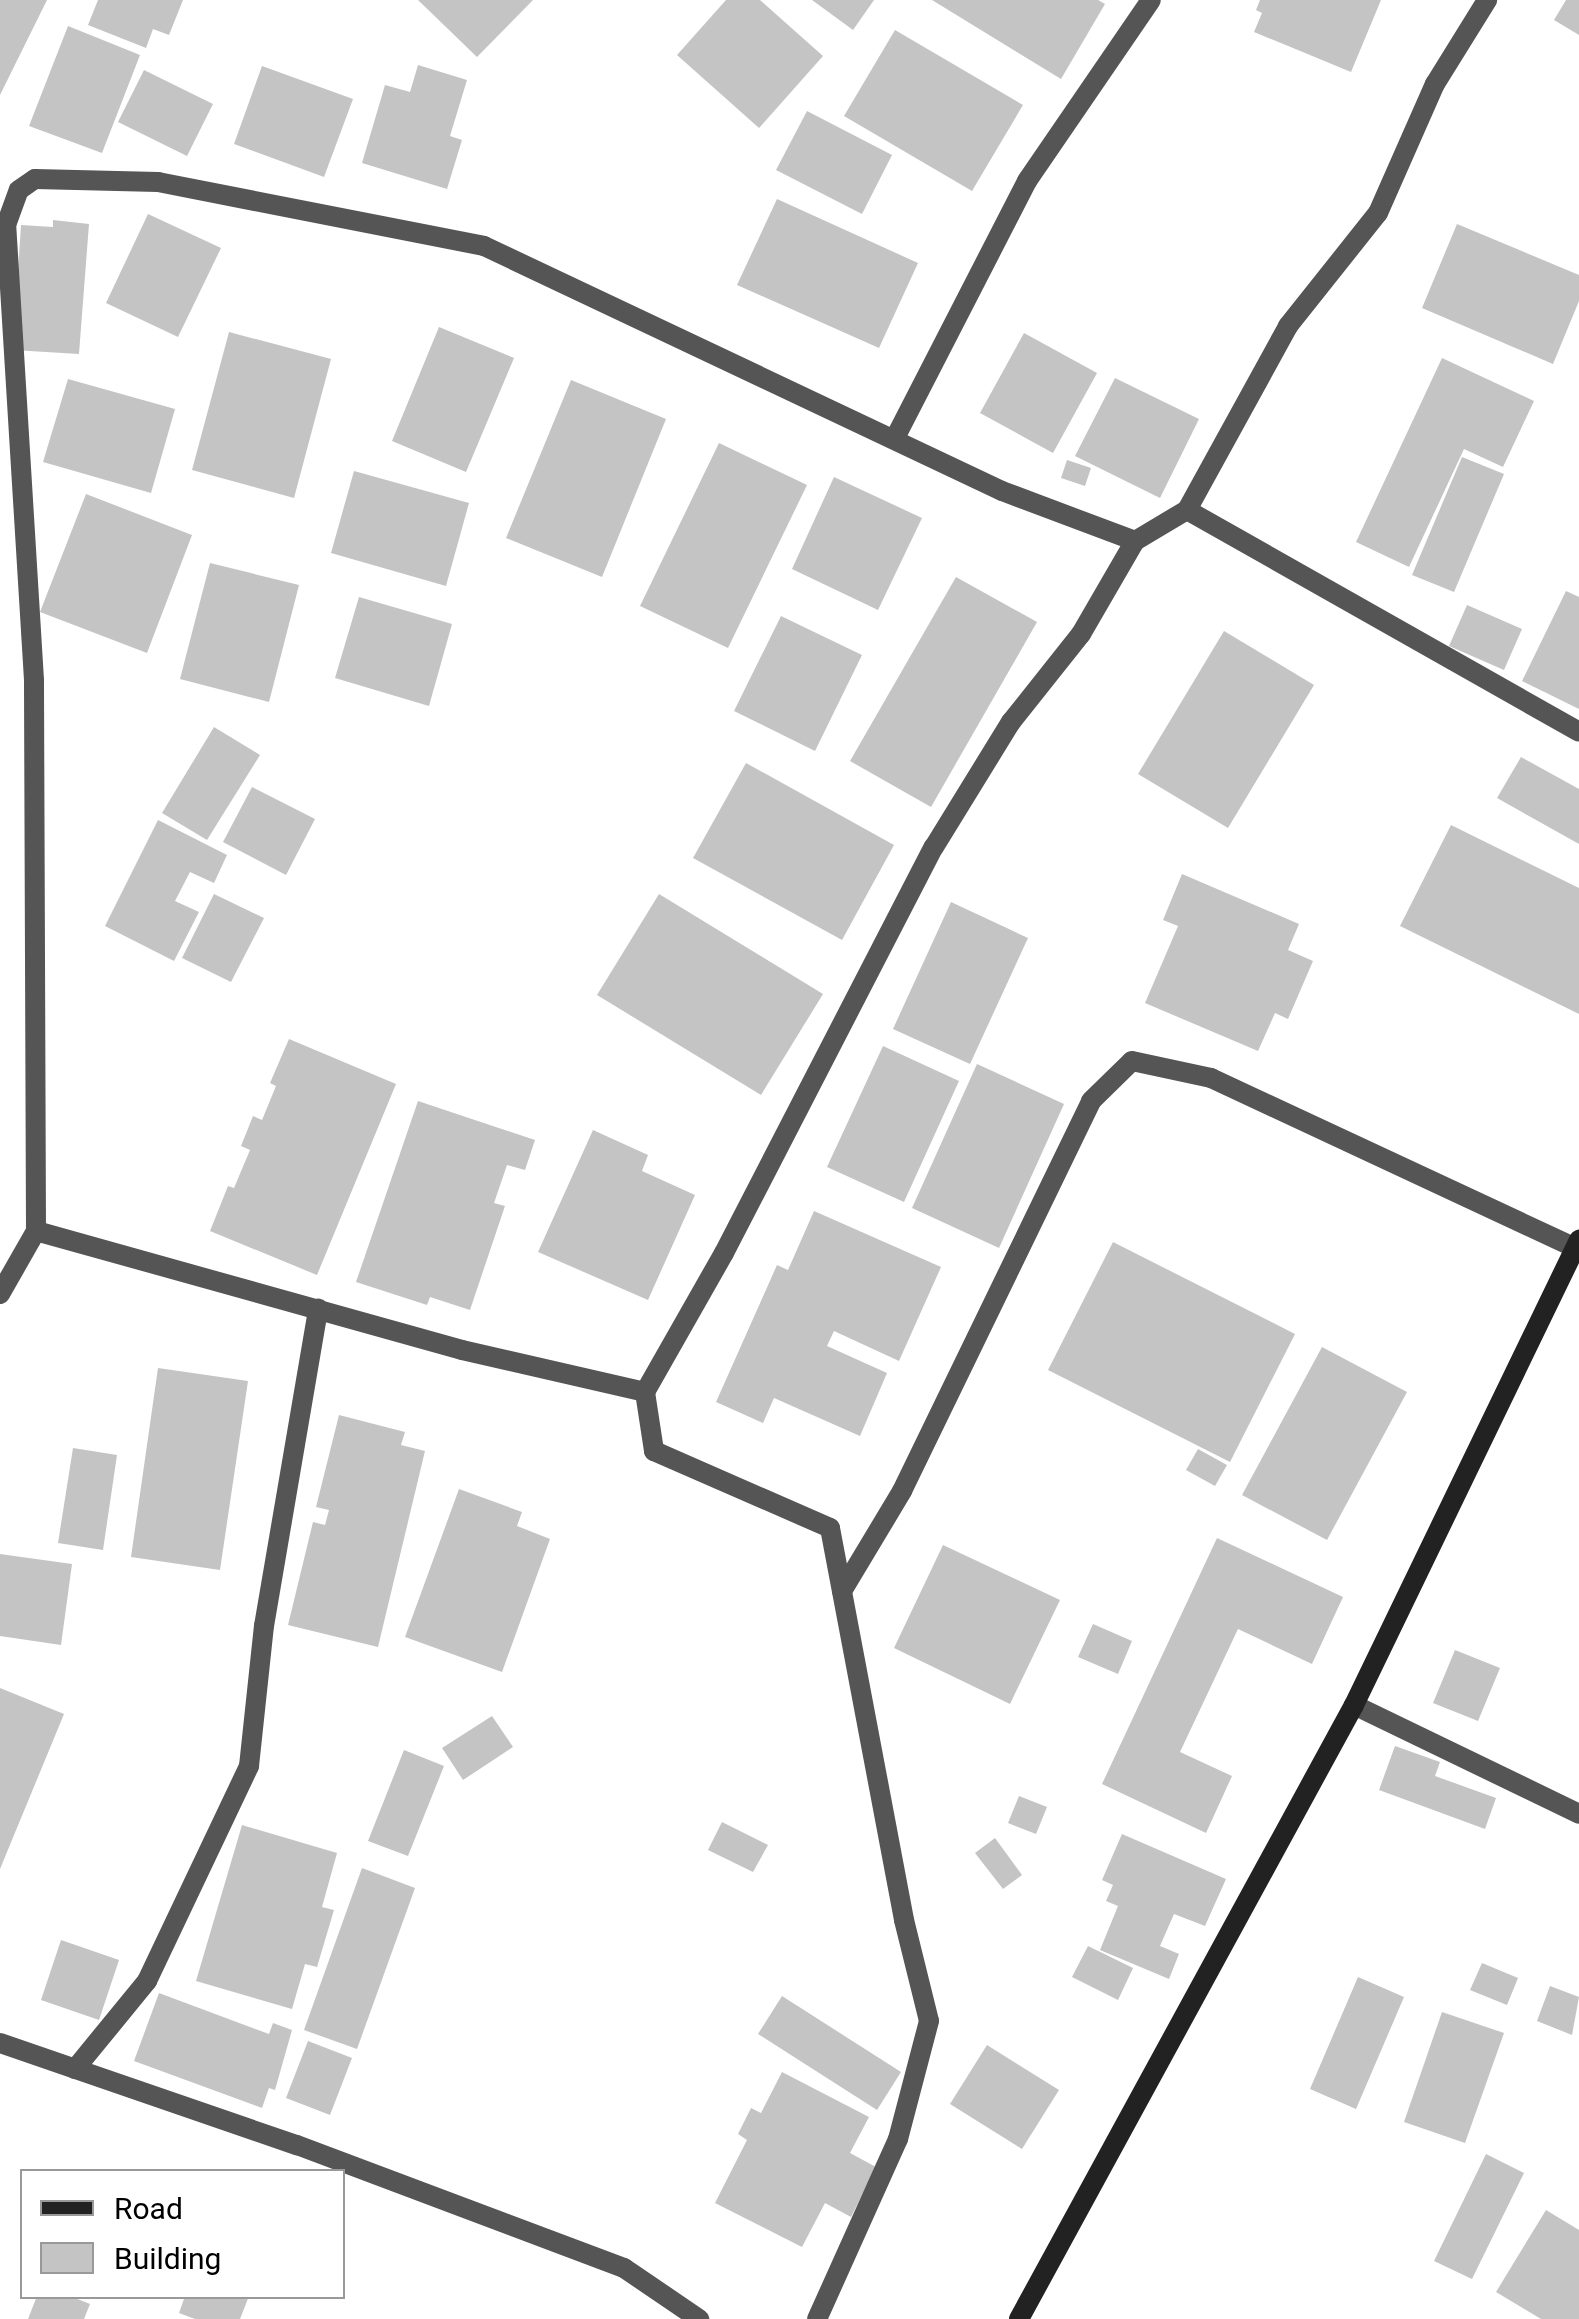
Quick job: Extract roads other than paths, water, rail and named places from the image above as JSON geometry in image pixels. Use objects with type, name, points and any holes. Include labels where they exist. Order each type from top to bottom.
[{"type":"street","points":[[895,438],[1027,181],[1150,0]]},
{"type":"street","points":[[817,2319],[898,2140],[928,2021],[904,1920],[830,1528],[654,1451],[645,1392],[724,1253],[934,847],[1011,722],[1082,634],[1135,541],[1187,510],[1288,326],[1378,213],[1435,84],[1487,0]]},
{"type":"street","points":[[0,1294],[36,1231],[34,680],[6,225],[9,192],[35,179],[158,182],[484,246],[1002,491],[1135,541]]},
{"type":"street","points":[[1187,510],[1579,732]]},
{"type":"street","points":[[842,1590],[902,1491],[1091,1101],[1132,1060],[1210,1078],[1577,1244],[1354,1705],[1019,2319]]},
{"type":"street","points":[[36,1231],[462,1350],[645,1392]]},
{"type":"street","points":[[75,2069],[146,1981],[249,1766],[264,1626],[318,1309]]},
{"type":"street","points":[[1354,1705],[1579,1814]]},
{"type":"street","points":[[0,2044],[297,2145],[624,2268],[699,2319]]}]
